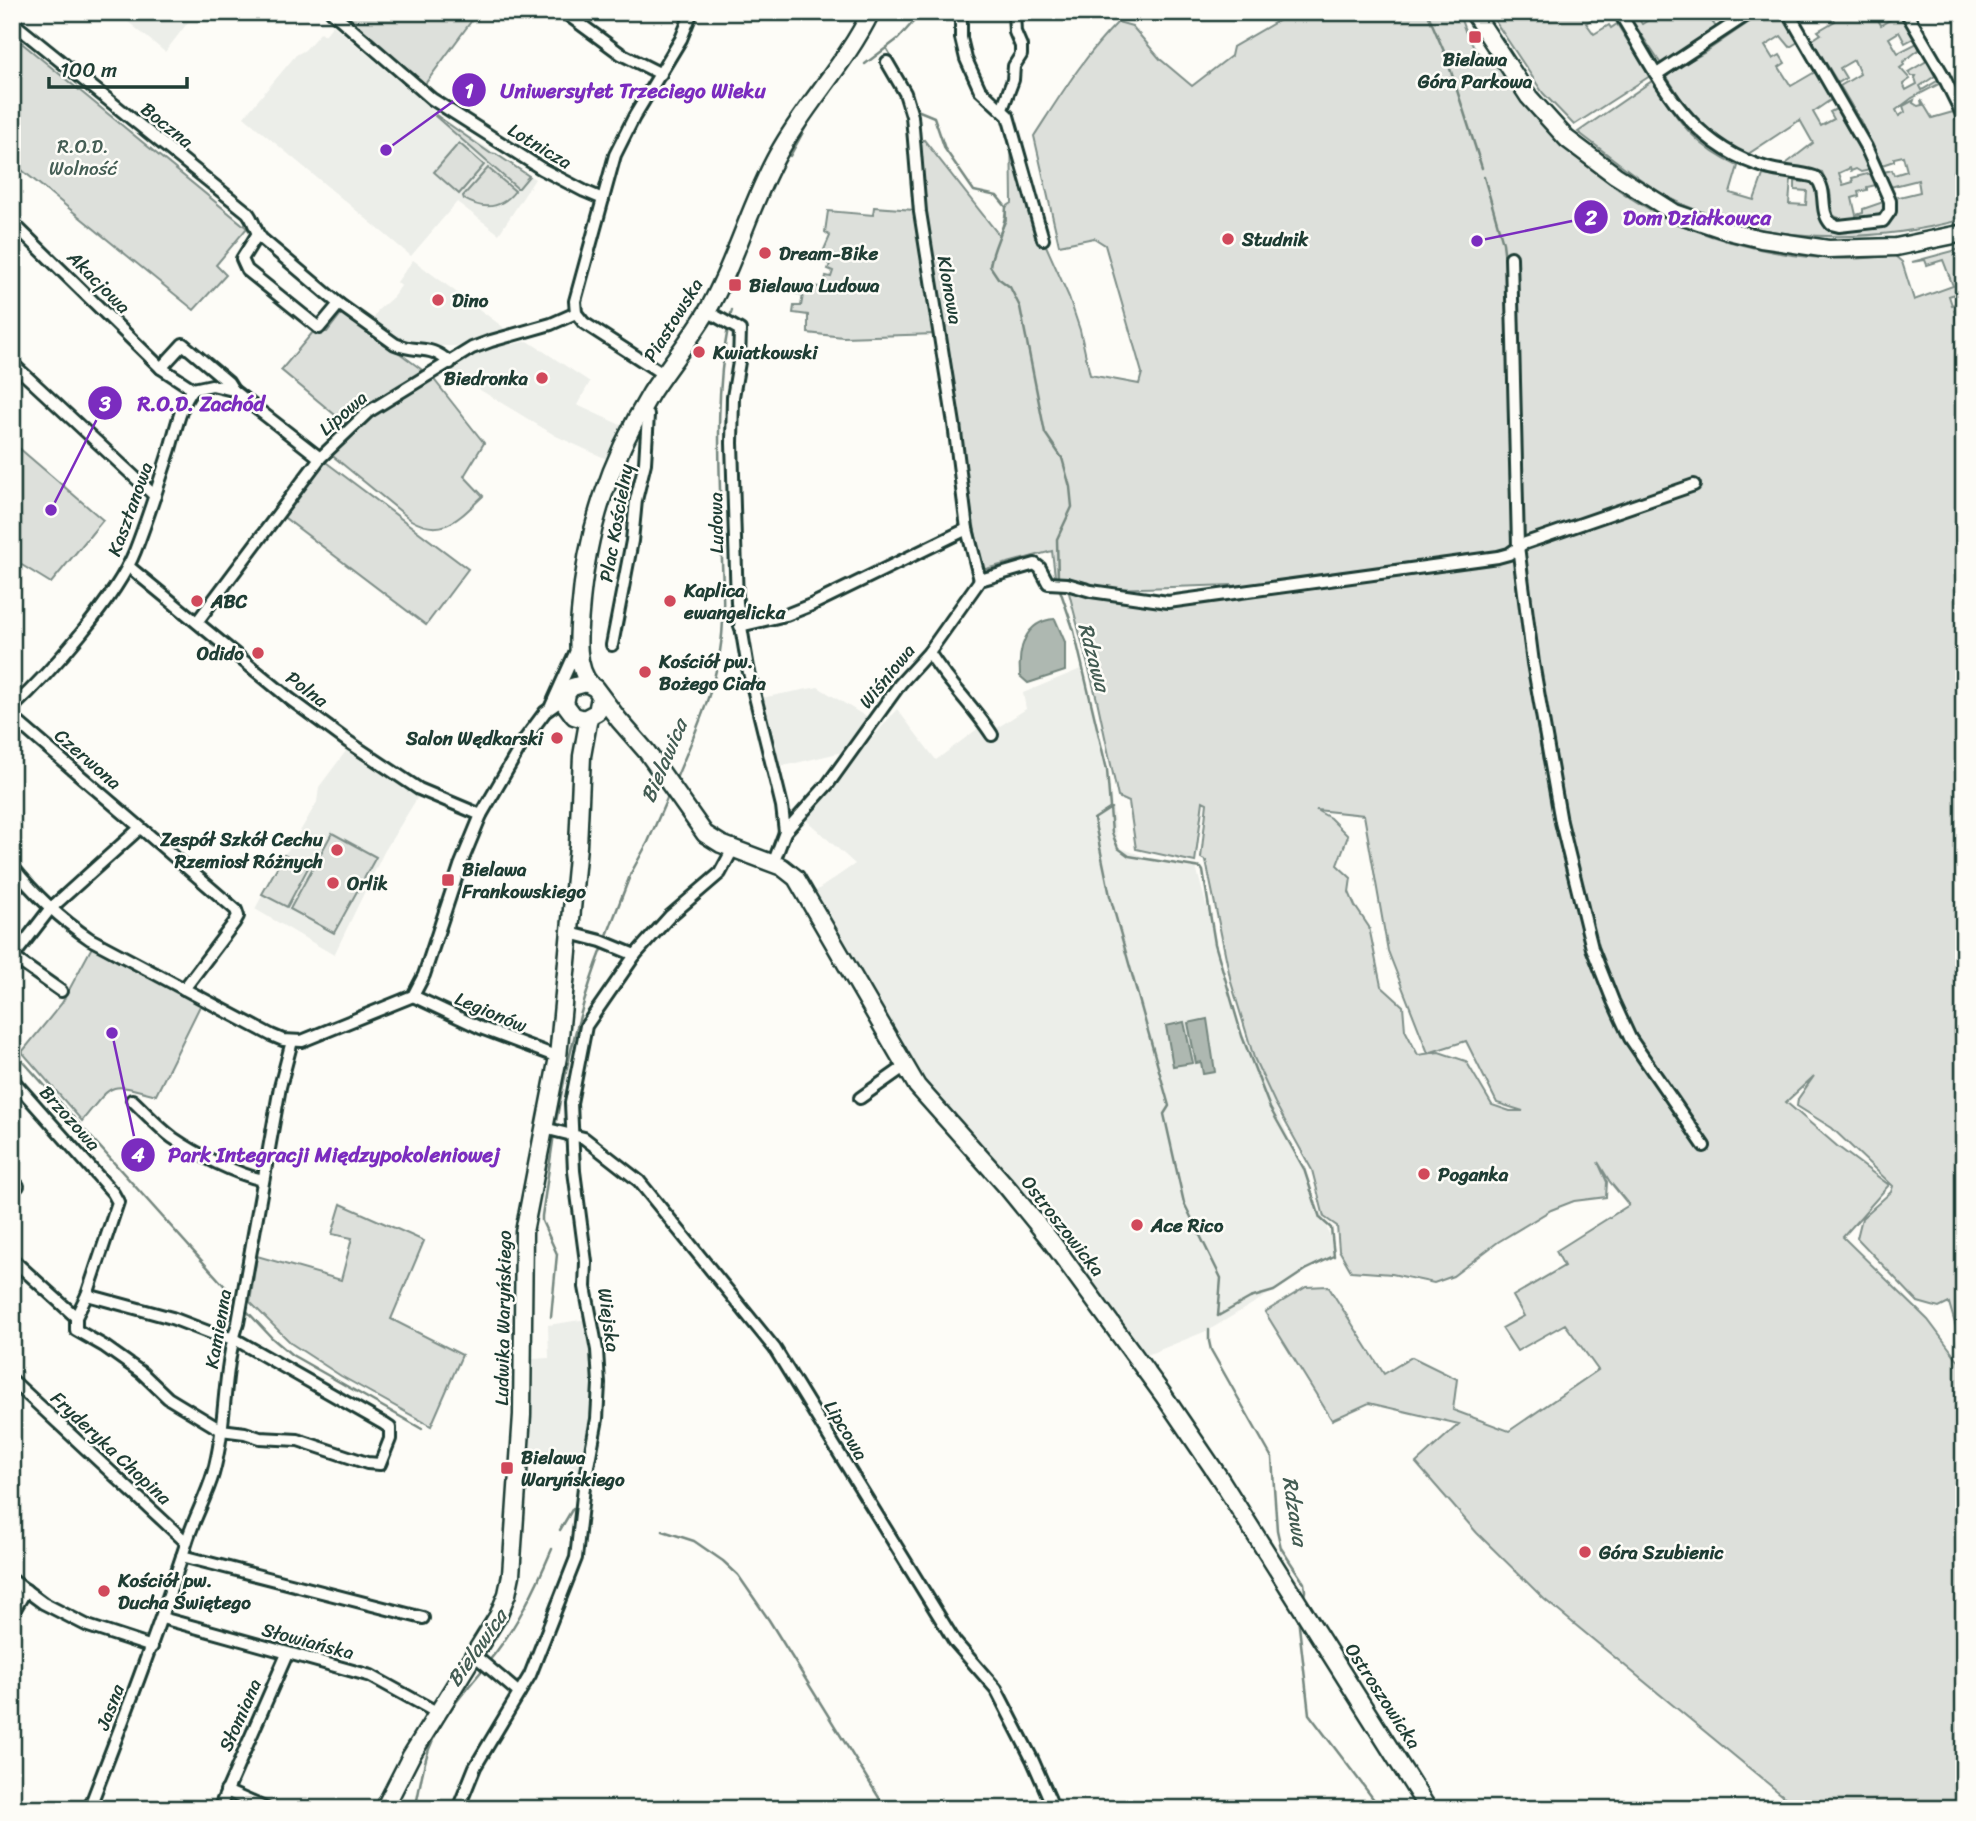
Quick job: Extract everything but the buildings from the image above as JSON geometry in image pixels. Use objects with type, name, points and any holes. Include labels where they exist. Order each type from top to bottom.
[{"type":"main road","name":"Piastowska","points":[[573,707],[575,653],[586,564],[597,512],[617,454],[663,374],[708,311],[777,155],[805,109],[850,50],[871,12]]},
{"type":"main road","points":[[1474,12],[1529,97],[1567,139],[1615,175],[1675,213],[1697,222],[1761,239],[1828,249],[1896,247],[1964,233]]},
{"type":"main road","name":"Piastowska","points":[[579,632],[582,669],[585,679],[596,691]]},
{"type":"main road","points":[[581,683],[596,691],[600,707],[573,707],[581,683]]},
{"type":"main road","name":"Ostroszowicka","points":[[596,691],[663,774],[711,840],[789,871],[808,896],[904,1067],[927,1100],[1007,1187],[1051,1241],[1170,1405],[1219,1477],[1428,1809]]},
{"type":"main road","points":[[573,707],[619,720]]},
{"type":"main road","name":"Ludwika Waryńskiego","points":[[384,1809],[402,1772],[438,1713],[483,1662],[512,1571],[522,1416],[523,1240],[552,1130],[578,846],[582,756],[573,707]]},
{"type":"street","name":"Lotnicza","points":[[332,12],[441,105],[542,169],[603,199]]},
{"type":"street","points":[[564,12],[621,54],[661,74]]},
{"type":"street","points":[[663,374],[584,323],[576,313],[577,294],[615,155],[634,117],[681,39],[692,12]]},
{"type":"street","points":[[961,12],[961,38],[966,59],[980,90],[1008,116],[1043,239]]},
{"type":"street","points":[[1002,108],[1013,80],[1014,66],[1021,55],[1021,46],[1015,32],[1014,12]]},
{"type":"street","points":[[1619,12],[1682,114],[1714,144],[1768,169],[1819,179],[1824,189],[1825,217],[1831,224],[1839,226],[1883,221],[1890,211],[1890,201],[1866,147],[1788,12]]},
{"type":"street","points":[[1657,74],[1751,12]]},
{"type":"street","points":[[1906,12],[1944,75],[1964,118]]},
{"type":"street","name":"Boczna","points":[[12,22],[247,212],[253,219],[257,235],[339,304],[395,344],[405,348],[431,350],[450,363]]},
{"type":"street","name":"Klonowa","points":[[887,62],[905,93],[912,116],[920,212],[954,424],[967,529],[979,580]]},
{"type":"street","name":"Akacjowa","points":[[12,222],[161,368],[193,389]]},
{"type":"street","points":[[257,235],[242,259],[247,270],[319,328],[339,304]]},
{"type":"street","points":[[1511,257],[1518,546],[1533,663],[1564,834],[1592,948],[1630,1038],[1704,1146]]},
{"type":"street","name":"Ludowa","points":[[708,311],[740,330],[739,362],[733,397],[732,443],[735,576],[748,668],[782,806],[785,832]]},
{"type":"street","name":"Lipowa","points":[[197,622],[240,560],[320,458],[368,412],[472,348],[527,332],[576,313]]},
{"type":"street","points":[[161,368],[183,344],[228,382],[233,390],[320,458]]},
{"type":"street","points":[[12,363],[155,496]]},
{"type":"street","points":[[193,389],[212,385],[233,390]]},
{"type":"street","name":"Kasztanowa","points":[[12,708],[46,673],[128,566],[155,496],[184,406],[193,389]]},
{"type":"street","name":"Plac Kościelny","points":[[612,645],[632,541],[636,500],[645,463],[648,415],[642,409]]},
{"type":"street","points":[[979,580],[1032,564],[1040,568],[1046,579],[1058,584],[1168,602],[1498,557],[1509,554],[1518,546],[1694,485]]},
{"type":"street","points":[[740,626],[786,615],[811,605],[967,529]]},
{"type":"street","name":"Polna","points":[[128,566],[290,699],[380,764],[419,789],[481,815]]},
{"type":"street","name":"Wiśniowa","points":[[773,864],[785,832],[828,784],[900,684],[929,652],[979,580]]},
{"type":"street","points":[[929,652],[940,671],[979,714],[992,735]]},
{"type":"street","name":"Piastowska","points":[[573,707],[575,653]]},
{"type":"street","points":[[537,723],[573,707]]},
{"type":"street","points":[[12,866],[33,893],[50,909],[90,939],[271,1035],[292,1041],[313,1037],[413,996],[424,975],[452,890],[481,815],[537,723],[573,707]]},
{"type":"street","name":"Czerwona","points":[[12,717],[236,910],[238,916],[184,989]]},
{"type":"street","points":[[61,991],[13,957],[50,909],[141,828]]},
{"type":"street","name":"Wiejska","points":[[458,1809],[475,1768],[530,1675],[576,1558],[584,1487],[597,1419],[599,1384],[597,1350],[585,1287],[586,1262],[574,1171],[571,1102],[586,1026],[635,954],[670,916],[720,873],[733,849]]},
{"type":"street","points":[[570,933],[635,954]]},
{"type":"street","name":"Legionów","points":[[413,996],[481,1028],[558,1058]]},
{"type":"street","name":"Kamienna","points":[[162,1618],[186,1542],[214,1472],[233,1338],[280,1087],[292,1041]]},
{"type":"street","points":[[860,1098],[904,1067]]},
{"type":"street","name":"Brzozowa","points":[[12,1079],[118,1202],[87,1295]]},
{"type":"street","points":[[132,1100],[171,1137],[250,1177],[263,1180]]},
{"type":"street","name":"Lipcowa","points":[[552,1130],[574,1134],[591,1142],[639,1181],[775,1349],[955,1642],[996,1689],[1054,1809]]},
{"type":"street","points":[[12,1259],[76,1317]]},
{"type":"street","points":[[87,1295],[233,1338],[390,1428],[390,1439],[380,1464],[374,1465],[298,1440],[260,1438],[221,1430],[168,1398],[142,1373],[76,1330],[76,1317],[87,1295]]},
{"type":"street","name":"Fryderyka Chopina","points":[[12,1380],[186,1542]]},
{"type":"street","points":[[182,1556],[424,1618]]},
{"type":"street","points":[[12,1580],[43,1603],[88,1626],[152,1647]]},
{"type":"street","points":[[12,1614],[26,1590]]},
{"type":"street","name":"Jasna","points":[[89,1809],[162,1618]]},
{"type":"street","name":"Słowiańska","points":[[162,1618],[381,1680],[438,1713]]},
{"type":"street","name":"Słomiana","points":[[219,1809],[287,1654]]},
{"type":"street","points":[[483,1662],[519,1693]]},
{"type":"street","points":[[226,1791],[267,1809]]},
{"type":"shaded area","points":[[116,12],[196,12],[165,52]]},
{"type":"shaded area","points":[[333,25],[444,120],[535,179],[499,234],[457,202],[411,256],[244,117],[296,55],[305,50],[321,32],[325,35]]},
{"type":"shaded area","points":[[413,260],[503,327],[506,332],[465,346],[408,346],[372,323],[378,310],[401,286],[397,282]]},
{"type":"shaded area","points":[[528,341],[590,382],[577,405],[625,427],[609,460],[556,436],[449,371],[484,350]]},
{"type":"shaded area","points":[[1055,619],[1065,642],[1065,671],[1028,683],[1020,676],[1020,656],[1025,638],[1036,625]]},
{"type":"shaded area","points":[[1083,668],[1107,770],[1118,847],[1156,861],[1196,867],[1238,1022],[1308,1181],[1335,1254],[1209,1330],[1137,1359],[972,1149],[922,1104],[866,997],[821,920],[816,891],[855,864],[804,818],[897,709],[936,760],[992,718],[997,728],[1026,709],[1023,693]]},
{"type":"shaded area","points":[[818,687],[868,718],[847,751],[779,767],[761,698]]},
{"type":"shaded area","name":"Zespół Szkół Cechu Rzemiosł Różnych","points":[[349,747],[419,795],[384,852],[334,955],[255,909],[284,854],[291,847],[317,802],[319,787]]},
{"type":"shaded area","points":[[1207,1019],[1215,1072],[1203,1074],[1201,1062],[1196,1063],[1188,1023]]},
{"type":"shaded area","points":[[1184,1022],[1193,1063],[1173,1066],[1166,1026]]},
{"type":"shaded area","points":[[587,1319],[596,1359],[594,1419],[581,1471],[527,1446],[530,1437],[532,1359],[549,1358],[548,1325]]},
{"type":"green space","points":[[341,12],[478,12],[425,84]]},
{"type":"green space","points":[[1293,12],[1458,12],[1476,51],[1499,68],[1520,97],[1561,141],[1560,144],[1617,189],[1665,217],[1695,230],[1761,250],[1830,258],[1894,255],[1902,262],[1914,300],[1953,286],[1943,260],[1927,265],[1925,260],[1912,262],[1964,248],[1964,291],[1949,296],[1952,305],[1956,304],[1957,309],[1954,310],[1957,323],[1964,328],[1964,1325],[1956,1327],[1949,1303],[1939,1308],[1918,1302],[1857,1238],[1862,1218],[1891,1192],[1893,1186],[1832,1128],[1797,1106],[1798,1099],[1814,1076],[1786,1102],[1837,1146],[1889,1185],[1843,1237],[1928,1320],[1964,1368],[1964,1809],[1799,1809],[1544,1599],[1477,1533],[1416,1463],[1459,1424],[1369,1403],[1332,1420],[1265,1312],[1306,1287],[1328,1286],[1384,1374],[1412,1357],[1457,1379],[1453,1410],[1509,1431],[1598,1370],[1565,1324],[1517,1351],[1502,1328],[1524,1316],[1513,1296],[1564,1266],[1556,1251],[1629,1205],[1598,1162],[1607,1182],[1606,1197],[1574,1201],[1551,1210],[1498,1242],[1453,1276],[1434,1283],[1392,1274],[1351,1271],[1339,1250],[1337,1226],[1324,1217],[1312,1170],[1254,1058],[1231,982],[1206,861],[1201,858],[1207,803],[1203,801],[1195,862],[1136,849],[1129,802],[1118,797],[1097,700],[1068,589],[1159,601],[1231,594],[1232,585],[1111,589],[1073,579],[1058,580],[1055,576],[1052,551],[982,570],[943,352],[916,142],[924,140],[999,235],[1006,220],[1006,207],[1012,203],[1011,125],[1043,239],[1069,297],[1080,330],[1090,375],[1139,384],[1142,373],[1105,245],[1094,238],[1059,245],[1034,136],[1083,62],[1118,22],[1132,26],[1160,59],[1192,86],[1231,56],[1233,47]],"holes":[[[1316,810],[1364,815],[1388,951],[1428,1053],[1466,1041],[1497,1103],[1523,1111],[1510,1111],[1492,1105],[1466,1061],[1439,1052],[1418,1055],[1405,1030],[1403,1006],[1381,986],[1369,927],[1349,892],[1351,878],[1337,865],[1348,836],[1330,818]]]},
{"type":"green space","points":[[1489,12],[1603,12],[1586,23],[1594,34],[1609,25],[1611,28],[1617,24],[1650,76],[1574,125],[1543,93]]},
{"type":"green space","points":[[1626,12],[1635,12],[1642,24],[1653,17],[1650,12],[1741,12],[1724,24],[1720,19],[1713,23],[1717,28],[1661,64]]},
{"type":"green space","points":[[1764,12],[1779,12],[1798,42],[1790,47],[1781,36],[1765,46],[1773,59],[1780,55],[1785,63],[1779,67],[1791,86],[1815,72],[1832,99],[1813,112],[1821,126],[1834,119],[1830,112],[1836,109],[1866,161],[1870,170],[1851,171],[1850,168],[1839,173],[1843,185],[1853,182],[1852,178],[1871,173],[1876,185],[1867,187],[1867,190],[1858,192],[1859,196],[1852,198],[1856,215],[1863,213],[1863,209],[1883,202],[1884,210],[1880,216],[1856,220],[1838,218],[1833,215],[1830,191],[1822,172],[1783,166],[1813,143],[1800,120],[1745,156],[1715,138],[1692,116],[1667,77],[1671,71],[1704,53]]},
{"type":"green space","points":[[1830,12],[1874,12],[1881,25],[1891,19],[1888,12],[1899,12],[1914,38],[1905,43],[1899,32],[1889,38],[1898,53],[1917,43],[1920,49],[1903,62],[1904,65],[1900,68],[1910,79],[1903,84],[1906,90],[1917,84],[1916,76],[1911,76],[1908,72],[1927,61],[1935,76],[1920,86],[1922,90],[1937,81],[1939,84],[1896,110],[1899,116],[1905,112],[1903,106],[1914,100],[1913,103],[1922,105],[1921,100],[1932,118],[1953,112],[1964,138],[1964,167],[1953,172],[1961,193],[1964,192],[1964,219],[1892,233],[1854,236],[1817,236],[1743,225],[1708,215],[1661,193],[1578,132],[1652,81],[1698,140],[1709,150],[1738,166],[1730,193],[1754,200],[1763,175],[1791,179],[1789,204],[1806,205],[1807,191],[1795,190],[1795,181],[1803,182],[1804,179],[1816,184],[1823,222],[1839,228],[1861,230],[1881,226],[1896,214],[1895,198],[1920,192],[1918,180],[1890,187],[1884,172],[1892,170],[1894,175],[1907,171],[1903,156],[1882,165],[1840,86],[1860,74],[1854,60],[1840,68],[1846,78],[1838,83],[1812,40],[1821,34],[1818,31],[1835,21]]},
{"type":"green space","name":"R.O.D. Wolność","points":[[12,35],[247,228],[216,265],[226,275],[194,310],[12,162]]},
{"type":"green space","points":[[436,115],[490,153],[496,154],[529,176],[517,188]]},
{"type":"green space","points":[[459,143],[484,165],[459,194],[434,172]]},
{"type":"green space","points":[[488,168],[515,191],[504,201],[491,206],[478,205],[464,199],[463,196]]},
{"type":"green space","points":[[874,207],[914,210],[936,334],[843,337],[808,333],[808,315],[793,313],[794,306],[801,306],[803,295],[794,293],[796,286],[824,287],[826,276],[831,277],[833,271],[828,269],[830,264],[819,261],[830,236],[825,232],[828,211],[873,215]]},
{"type":"green space","points":[[341,314],[348,315],[421,369],[346,424],[281,370],[313,332],[327,332]]},
{"type":"green space","points":[[432,377],[484,443],[464,476],[483,496],[451,523],[433,527],[411,520],[329,453],[368,418]]},
{"type":"green space","points":[[12,442],[103,520],[51,583],[12,559]]},
{"type":"green space","points":[[323,460],[468,569],[426,625],[281,515]]},
{"type":"green space","name":"Orlik","points":[[332,833],[376,857],[334,933],[290,909]]},
{"type":"green space","points":[[284,855],[308,868],[287,907],[262,894]]},
{"type":"green space","points":[[92,947],[201,1004],[156,1095],[128,1088],[113,1089],[100,1099],[82,1121],[22,1052],[62,1003]]},
{"type":"green space","points":[[341,1204],[424,1241],[391,1319],[462,1355],[431,1426],[341,1376],[292,1344],[250,1302],[257,1256],[341,1280],[352,1238],[332,1234]]},
{"type":"waterway","name":"Bielawica","points":[[865,64],[898,39],[922,12]]},
{"type":"waterway","points":[[1427,12],[1446,56],[1482,168]]},
{"type":"waterway","name":"Rdzawa","points":[[887,49],[906,82],[917,110],[934,117],[945,149],[974,191],[997,196],[1006,207],[990,266],[998,278],[1010,287],[1020,307],[1045,433],[1062,458],[1070,487],[1072,507],[1057,539],[1058,580]]},
{"type":"waterway","name":"Bielawica","points":[[790,156],[814,112],[830,93]]},
{"type":"waterway","points":[[1484,177],[1503,243],[1506,268]]},
{"type":"waterway","name":"Bielawica","points":[[729,321],[732,310]]},
{"type":"waterway","name":"Bielawica","points":[[675,781],[707,701],[722,640],[719,415],[728,328]]},
{"type":"waterway","points":[[1513,555],[1543,760]]},
{"type":"waterway","points":[[1059,587],[1074,631],[1107,770],[1112,833],[1118,848],[1129,856],[1201,868],[1203,871],[1215,944],[1242,1036],[1270,1108],[1304,1169],[1320,1218],[1331,1228],[1334,1256],[1307,1269],[1274,1291],[1250,1298],[1218,1316]]},
{"type":"waterway","name":"Bielawica","points":[[606,938],[631,873],[669,794]]},
{"type":"waterway","name":"Rdzawa","points":[[1111,808],[1094,819],[1110,896],[1169,1106],[1164,1114],[1184,1203],[1221,1278],[1218,1316]]},
{"type":"waterway","name":"Bielawica","points":[[555,1127],[575,1034],[604,944]]},
{"type":"waterway","points":[[12,1049],[237,1300]]},
{"type":"waterway","name":"Bielawica","points":[[551,1317],[557,1254],[542,1216],[554,1134]]},
{"type":"waterway","points":[[244,1308],[292,1355],[422,1429]]},
{"type":"waterway","name":"Rdzawa","points":[[1209,1330],[1211,1350],[1272,1458],[1277,1530],[1281,1548],[1304,1583],[1303,1601]]},
{"type":"waterway","name":"Bielawica","points":[[560,1530],[573,1508]]},
{"type":"waterway","points":[[663,1531],[694,1541],[738,1575],[769,1620],[886,1809]]},
{"type":"waterway","name":"Bielawica","points":[[489,1661],[525,1607],[552,1549]]},
{"type":"waterway","name":"Rdzawa","points":[[1298,1617],[1309,1714],[1381,1809]]},
{"type":"waterway","name":"Bielawica","points":[[415,1809],[434,1738],[454,1706],[485,1667]]},
{"type":"place","name":"Bielawa Góra Parkowa","points":[[1475,37]]},
{"type":"place","name":"Uniwersytet Trzeciego Wieku","points":[[386,150]]},
{"type":"place","name":"Studnik","points":[[1228,239]]},
{"type":"place","name":"Dom Działkowca","points":[[1477,241]]},
{"type":"place","name":"Dream-Bike","points":[[765,253]]},
{"type":"place","name":"Bielawa Ludowa","points":[[735,285]]},
{"type":"place","name":"Dino","points":[[438,300]]},
{"type":"place","name":"Kwiatkowski","points":[[699,352]]},
{"type":"place","name":"Biedronka","points":[[542,378]]},
{"type":"place","name":"R.O.D. Zachód","points":[[51,510]]},
{"type":"place","name":"ABC","points":[[197,601]]},
{"type":"place","name":"Kaplica ewangelicka","points":[[670,601]]},
{"type":"place","name":"Odido","points":[[258,653]]},
{"type":"place","name":"Kościół pw. Bożego Ciała","points":[[645,672]]},
{"type":"place","name":"Salon Wędkarski","points":[[557,738]]},
{"type":"place","name":"Zespół Szkół Cechu Rzemiosł Różnych","points":[[337,850]]},
{"type":"place","name":"Bielawa Frankowskiego","points":[[448,880]]},
{"type":"place","name":"Orlik","points":[[333,883]]},
{"type":"place","name":"Park Integracji Międzypokoleniowej","points":[[112,1033]]},
{"type":"place","name":"Poganka","points":[[1424,1174]]},
{"type":"place","name":"Ace Rico","points":[[1137,1225]]},
{"type":"place","name":"Bielawa Waryńskiego","points":[[507,1468]]},
{"type":"place","name":"Góra Szubienic","points":[[1585,1552]]},
{"type":"place","name":"Kościół pw. Ducha Świętego","points":[[104,1591]]}]
